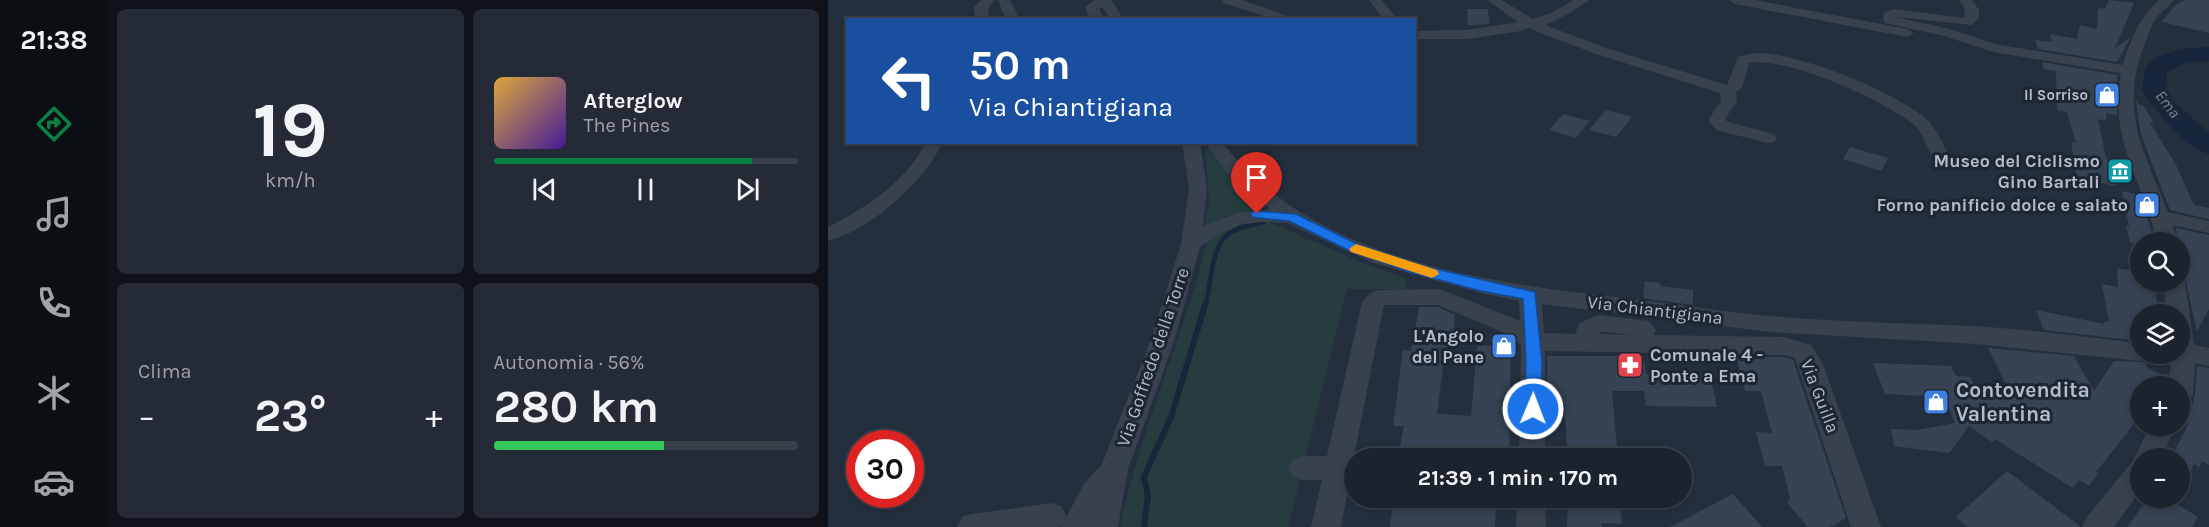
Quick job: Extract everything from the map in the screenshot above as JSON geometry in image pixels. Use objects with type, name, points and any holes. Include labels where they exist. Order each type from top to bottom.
[{"type":"street","points":[[982,18],[981,7],[989,0]]},
{"type":"street","points":[[1004,0],[1012,18]]},
{"type":"street","points":[[1096,18],[1092,6],[1104,0],[1117,18]]},
{"type":"street","points":[[1227,0],[1286,18]]},
{"type":"street","points":[[1375,0],[1390,18]]},
{"type":"street","points":[[1493,0],[1528,23],[1600,51],[1728,90],[1734,88],[1743,60],[1749,57],[1761,57],[1824,73],[1879,105],[1919,121],[1931,136],[1938,153]]},
{"type":"street","points":[[1416,35],[1476,33],[1521,27],[1548,18],[1584,0]]},
{"type":"street","points":[[1735,0],[1897,32],[2128,70]]},
{"type":"street","points":[[1965,0],[1972,10],[1972,18],[1967,22],[1894,13],[1889,16],[1890,20],[1948,33],[1984,45]]},
{"type":"street","points":[[2165,232],[2162,217],[2129,136],[2124,96],[2128,70],[2142,31],[2157,9],[2168,0]]},
{"type":"street","points":[[1728,90],[1729,101],[1716,120],[1722,126],[1768,138]]},
{"type":"street","points":[[828,235],[898,191],[931,153],[933,144]]},
{"type":"street","name":"Via Goffredo della Torre","points":[[1103,527],[1114,469],[1161,342],[1191,244],[1198,189],[1191,144]]},
{"type":"street","name":"Via Chiantigiana","points":[[1214,144],[1234,170],[1291,217],[1353,247],[1403,265],[1481,286],[1530,295],[1770,324],[1976,335],[2130,351]]},
{"type":"street","name":"Via Goffredo della Torre","points":[[1191,244],[1214,228],[1245,216],[1265,214],[1291,217]]},
{"type":"street","points":[[2162,217],[2208,228]]},
{"type":"street","points":[[1530,295],[1533,342],[1532,448]]},
{"type":"street","points":[[1326,527],[1342,474],[1346,425],[1370,306],[1378,298],[1440,297],[1517,329],[1533,342]]},
{"type":"street","points":[[1586,343],[1587,329],[1599,323],[1641,327],[1644,330]]},
{"type":"street","name":"Via Guilla","points":[[1533,342],[1784,346],[1803,351],[1814,373],[1866,527]]},
{"type":"street","points":[[2190,355],[2209,357]]},
{"type":"street","points":[[1302,468],[1342,474]]},
{"type":"street","name":"Via Goffredo della Torre","points":[[1054,523],[1094,493],[1114,469]]},
{"type":"street","points":[[2097,527],[2130,483]]},
{"type":"street","points":[[1531,508],[1531,527]]},
{"type":"street","points":[[972,527],[1054,523]]},
{"type":"green space","points":[[1210,148],[1229,174],[1264,204],[1259,209],[1227,216],[1204,229],[1209,203],[1205,149]]},
{"type":"green space","points":[[1267,221],[1358,261],[1407,279],[1404,289],[1347,289],[1288,527],[1120,527],[1128,491],[1207,242],[1236,227]]},
{"type":"building","points":[[2109,0],[2134,3],[2115,48],[2131,37],[2117,62],[2038,49],[2035,40],[2052,42],[2050,34],[2077,39],[2080,25],[2097,29],[2098,8],[2105,9]]},
{"type":"building","points":[[2185,0],[2209,0],[2209,33],[2162,22],[2175,5]]},
{"type":"building","points":[[1467,9],[1488,9],[1489,24],[1468,25]]},
{"type":"building","points":[[2042,62],[2117,75],[2117,116],[2106,113],[2106,121],[2098,119],[2106,158],[2119,168],[2120,173],[2115,186],[2077,178],[2071,142],[2076,143],[2067,112],[2057,110],[2056,71],[2044,69]]},
{"type":"building","points":[[2136,100],[2139,105],[2144,106],[2154,123],[2150,123],[2176,165],[2194,205],[2209,208],[2209,219],[2170,210],[2141,135]]},
{"type":"building","points":[[1606,110],[1632,117],[1616,137],[1589,130]]},
{"type":"building","points":[[1563,114],[1589,121],[1576,138],[1549,130]]},
{"type":"building","points":[[1850,147],[1888,158],[1881,171],[1843,159]]},
{"type":"building","points":[[2122,191],[2140,195],[2152,232],[2130,232],[2130,243],[2126,226],[2129,227]]},
{"type":"building","points":[[2176,228],[2209,235],[2209,309],[2197,331],[2188,292],[2190,232],[2177,232]]},
{"type":"building","points":[[2117,268],[2130,270],[2130,292],[2156,292],[2157,304],[2130,304],[2130,340],[2044,330],[2036,310],[2105,324],[2103,321],[2109,322],[2102,284],[2118,287]]},
{"type":"building","points":[[1645,281],[1660,283],[1660,286],[1693,290],[1693,305],[1643,298]]},
{"type":"building","points":[[1419,307],[1438,307],[1455,315],[1452,352],[1445,351],[1437,414],[1471,416],[1477,346],[1511,340],[1509,448],[1400,448],[1404,426],[1393,426],[1403,350],[1411,351]]},
{"type":"building","points":[[1988,348],[2074,356],[2094,391],[2114,361],[2146,364],[2148,368],[2165,376],[2130,376],[2130,429],[2096,472],[2098,474],[2089,486],[2079,480],[2073,488],[1995,439],[1992,442],[1969,426],[1949,453],[1894,446],[1891,429],[1918,430],[1955,423],[1944,397],[1885,394],[1873,363],[1951,366],[1956,376],[1970,377],[1975,386],[2007,386]]},
{"type":"building","points":[[1547,356],[1643,356],[1646,374],[1702,374],[1704,384],[1712,384],[1717,407],[1646,406],[1644,391],[1612,391],[1617,447],[1567,446],[1565,417],[1547,417]]},
{"type":"building","points":[[1736,357],[1784,357],[1793,360],[1846,518],[1830,527],[1808,527],[1787,503],[1790,498],[1782,466],[1765,466],[1756,432],[1772,433],[1761,391],[1745,391]]},
{"type":"building","points":[[2197,366],[2209,368],[2209,465],[2202,461],[2200,467],[2194,464],[2190,473],[2190,448],[2176,448],[2182,436],[2190,436],[2190,413],[2195,394]]},
{"type":"building","points":[[2007,471],[2080,527],[1968,527],[1956,517]]},
{"type":"building","points":[[1733,494],[1762,527],[1670,527]]},
{"type":"building","points":[[1393,508],[1496,508],[1495,527],[1390,527]]},
{"type":"building","points":[[1568,508],[1621,508],[1622,524],[1602,523],[1602,527],[1567,527]]},
{"type":"building","points":[[2141,508],[2183,508],[2198,517],[2192,527],[2127,527]]},
{"type":"waterway","name":"Ema","points":[[2209,54],[2181,56],[2168,61],[2156,70],[2154,90],[2168,110],[2209,146]]},
{"type":"waterway","points":[[1206,303],[1212,267],[1222,241],[1235,230],[1264,222]]},
{"type":"waterway","points":[[1144,527],[1148,496],[1144,477],[1171,417],[1206,302]]},
{"type":"slow traffic","points":[[1356,249],[1432,274]]},
{"type":"place","name":"Il Sorriso","points":[[2107,95]]},
{"type":"place","name":"Museo del Ciclismo Gino Bartali","points":[[2120,171]]},
{"type":"place","name":"Forno panificio dolce e salato","points":[[2147,205]]},
{"type":"place","name":"L'Angolo del Pane","points":[[1504,346]]},
{"type":"place","name":"Comunale 4 - Ponte a Ema","points":[[1630,365]]},
{"type":"place","name":"Contovendita Valentina","points":[[1936,402]]},
{"type":"route","points":[[1257,214],[1291,217],[1353,247],[1415,269],[1481,286],[1530,295],[1534,362],[1533,409]]}]
